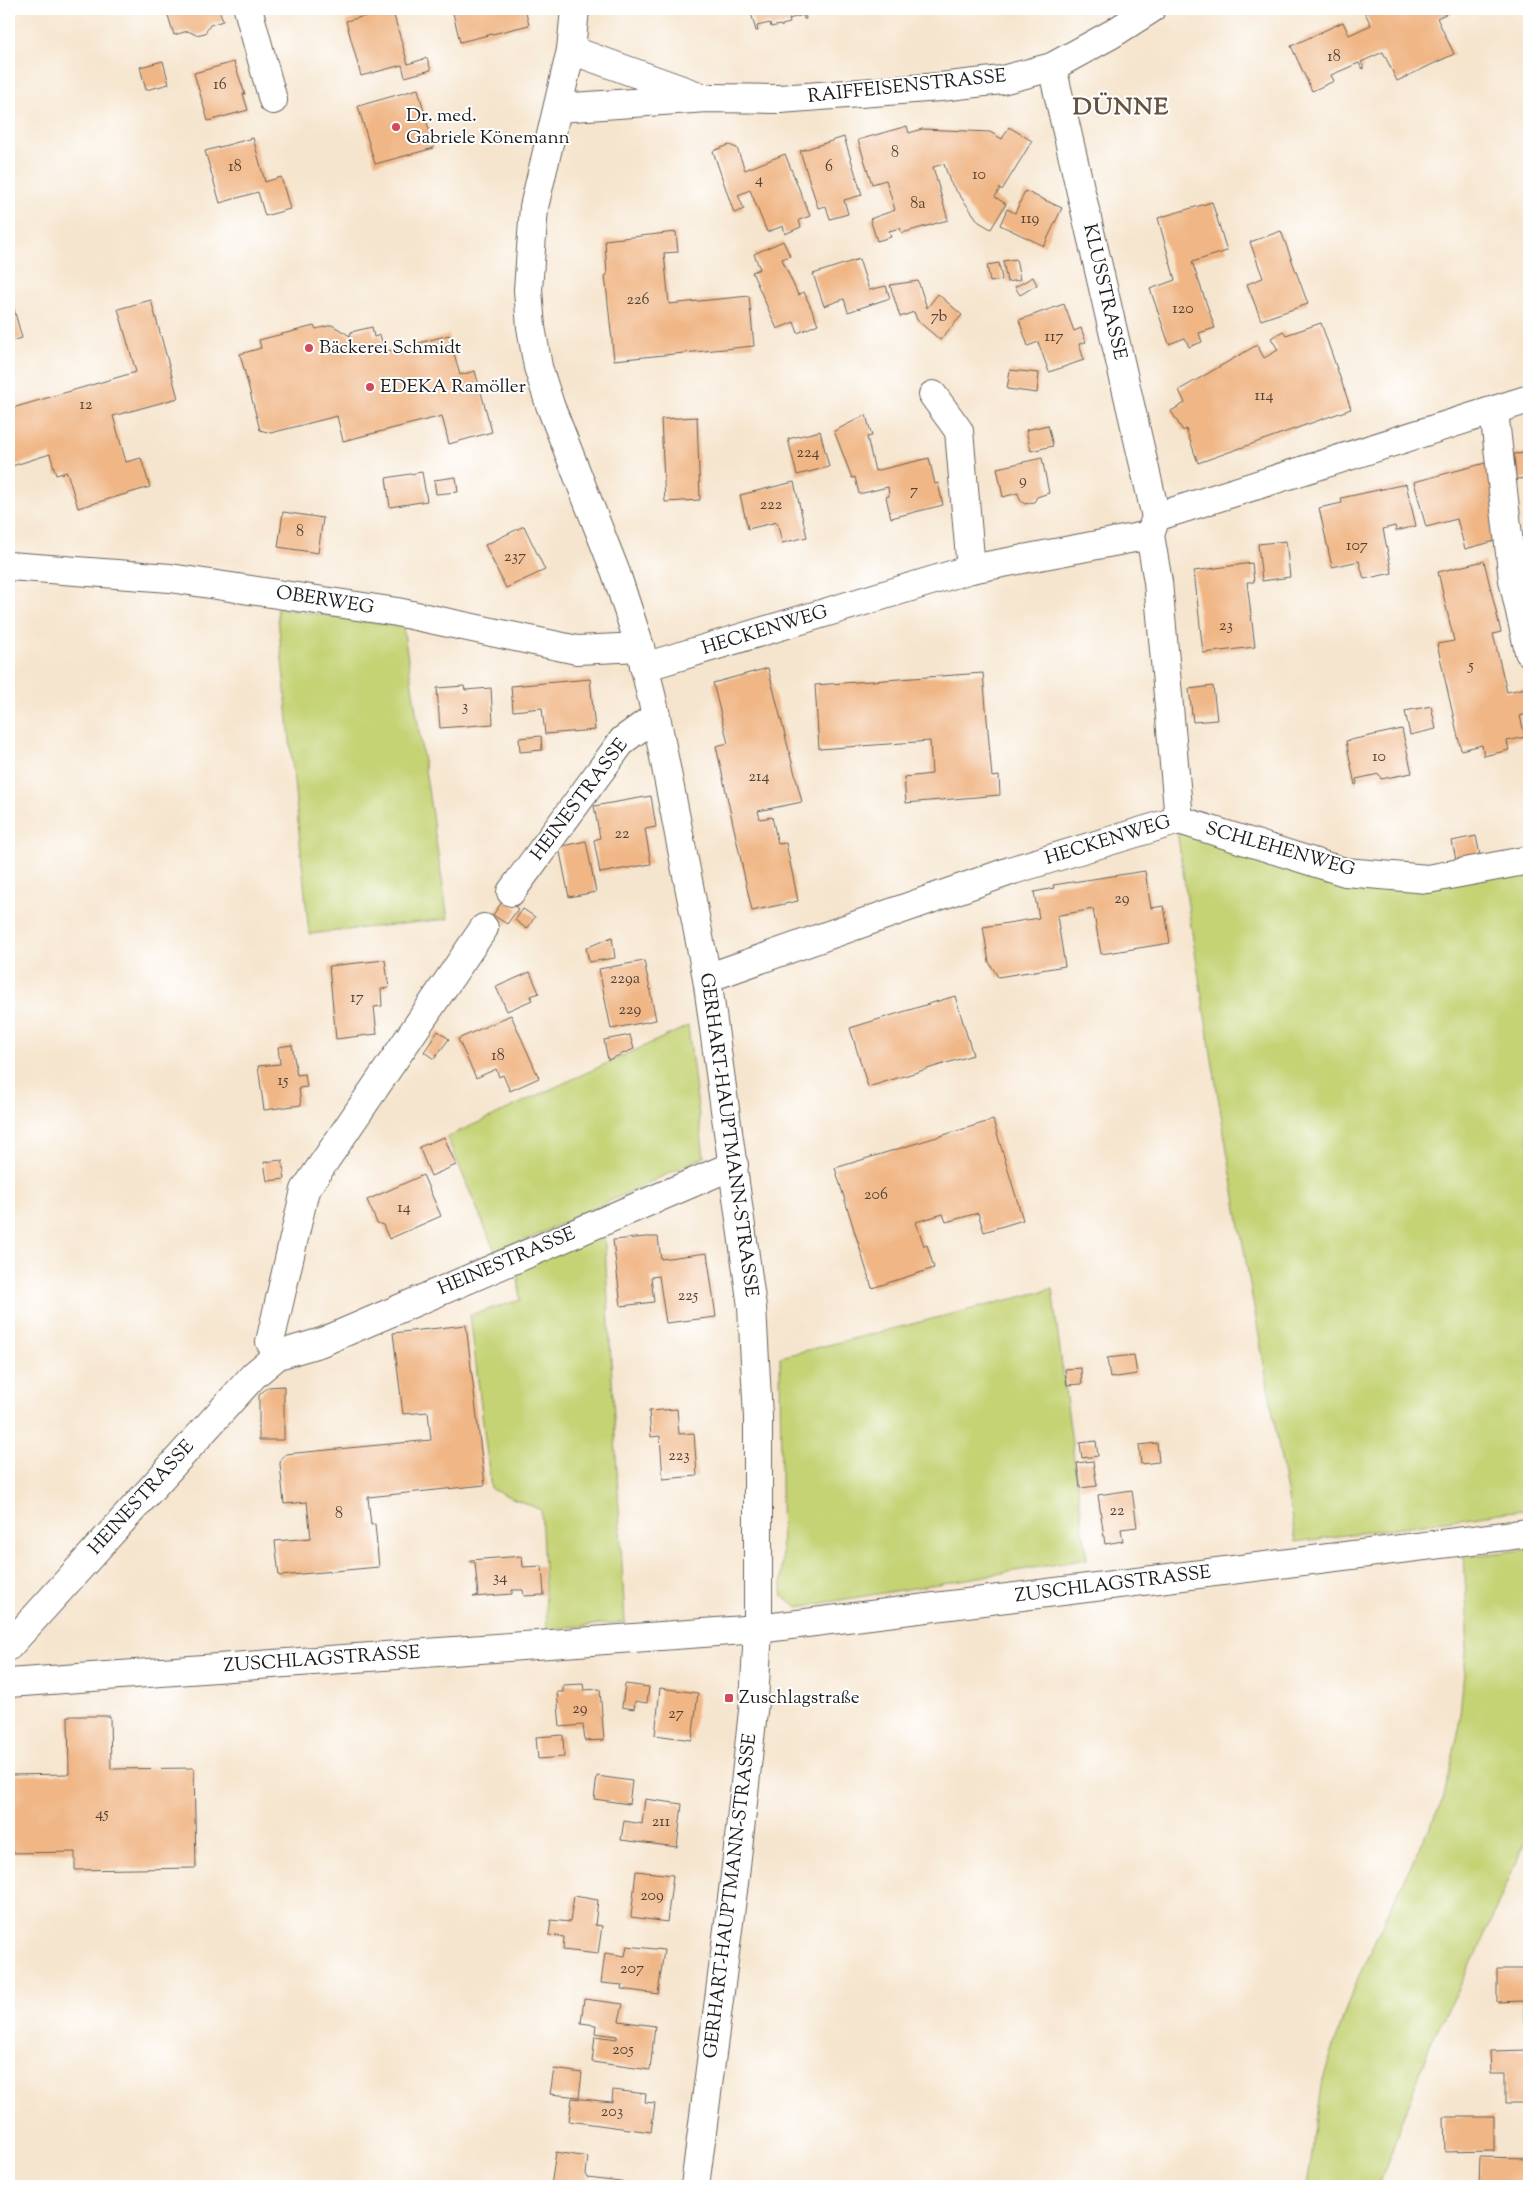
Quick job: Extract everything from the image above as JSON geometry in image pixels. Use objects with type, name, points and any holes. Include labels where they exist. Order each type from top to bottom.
[{"type":"street","points":[[248,9],[273,100]]},
{"type":"street","name":"GERHART-HAUPTMANN-STRASSE","points":[[575,9],[571,50],[534,207],[528,290],[531,327],[538,367],[550,405],[616,573],[642,657],[656,716],[708,978],[752,1307],[758,1417],[758,1629],[754,1702],[735,1875],[694,2186]]},
{"type":"street","name":"RAIFFEISENSTRASSE","points":[[558,108],[707,98],[780,99],[940,87],[1002,80],[1052,67],[1112,34],[1150,9]]},
{"type":"street","name":"RAIFFEISENSTRASSE","points":[[571,50],[707,98]]},
{"type":"street","name":"KLUSSTRASSE","points":[[1052,67],[1153,526]]},
{"type":"street","points":[[933,395],[959,431],[971,569]]},
{"type":"street","points":[[1153,526],[1529,399]]},
{"type":"street","points":[[1494,411],[1513,580],[1529,652]]},
{"type":"street","name":"HECKENWEG","points":[[642,657],[971,569],[1153,526],[1179,820],[1013,870],[708,978]]},
{"type":"street","name":"OBERWEG","points":[[9,566],[170,578],[397,612],[577,650],[642,657]]},
{"type":"street","name":"HEINESTRASSE","points":[[511,892],[623,740],[656,716]]},
{"type":"street","name":"SCHLEHENWEG","points":[[1179,820],[1344,872],[1428,879],[1529,860]]},
{"type":"street","points":[[278,1355],[270,1342],[305,1190],[484,928]]},
{"type":"street","name":"HEINESTRASSE","points":[[9,1646],[254,1375],[278,1355],[322,1342],[734,1165]]},
{"type":"street","name":"ZUSCHLAGSTRASSE","points":[[9,1683],[758,1629],[1529,1533]]},
{"type":"green space","points":[[277,608],[403,627],[448,919],[309,934]]},
{"type":"green space","points":[[1177,831],[1343,878],[1529,868],[1529,1509],[1296,1542],[1218,1098]]},
{"type":"green space","points":[[688,1026],[704,1157],[496,1254],[447,1137]]},
{"type":"green space","points":[[604,1229],[625,1622],[547,1629],[541,1510],[491,1489],[470,1315],[520,1300],[517,1266]]},
{"type":"green space","points":[[1052,1289],[1087,1559],[799,1607],[782,1596],[780,1357]]},
{"type":"green space","points":[[1529,1549],[1529,1832],[1478,1951],[1430,2045],[1379,2186],[1307,2186],[1323,2079],[1352,1991],[1398,1891],[1443,1801],[1458,1733],[1468,1632],[1464,1557]]},
{"type":"building","points":[[166,9],[219,9],[223,21],[210,25],[205,33],[196,35],[188,31],[174,35]]},
{"type":"building","points":[[392,9],[408,64],[427,58],[431,70],[405,77],[402,65],[361,76],[346,21]]},
{"type":"building","points":[[452,9],[525,9],[529,25],[460,42]]},
{"type":"building","points":[[750,9],[804,9],[806,19],[804,19],[803,15],[789,19],[790,23],[782,25],[782,27],[780,25],[771,27],[770,23],[757,26],[758,31],[756,31]]},
{"type":"building","points":[[843,9],[865,9],[865,10],[843,13]]},
{"type":"building","points":[[1363,9],[1457,9],[1437,18],[1454,54],[1397,81],[1383,52],[1361,62],[1364,68],[1362,69],[1359,63],[1331,75],[1334,81],[1312,91],[1291,46],[1343,22],[1349,35],[1371,25]]},
{"type":"building","points":[[163,61],[169,84],[146,90],[140,67]]},
{"type":"building","points":[[234,62],[245,94],[243,94],[248,110],[208,121],[194,73]]},
{"type":"building","name":"Dr. med. Gabriele Könemann","points":[[418,89],[434,148],[375,164],[358,106]]},
{"type":"building","points":[[907,126],[909,133],[922,129],[990,132],[1002,139],[1009,127],[1032,141],[1002,190],[1000,188],[995,197],[1006,204],[991,229],[979,222],[950,182],[944,164],[933,167],[948,220],[902,233],[900,228],[889,231],[891,237],[877,241],[870,219],[895,210],[886,180],[872,184],[858,140]]},
{"type":"building","points":[[844,137],[862,195],[844,200],[848,214],[830,219],[826,206],[818,208],[800,151]]},
{"type":"building","points":[[253,138],[265,182],[281,177],[290,209],[265,216],[258,192],[220,203],[205,151]]},
{"type":"building","points":[[729,145],[737,148],[745,170],[785,154],[810,216],[799,220],[801,227],[785,234],[783,226],[767,232],[750,190],[738,195],[744,209],[734,213],[713,151]]},
{"type":"building","points":[[1025,191],[1062,208],[1044,246],[1000,225],[1007,209],[1015,213]]},
{"type":"building","points":[[1212,202],[1227,251],[1192,262],[1215,328],[1199,333],[1202,342],[1189,347],[1185,338],[1169,344],[1150,289],[1175,280],[1158,218]]},
{"type":"building","points":[[1281,231],[1308,304],[1261,320],[1247,284],[1263,278],[1250,242]]},
{"type":"building","points":[[676,232],[678,252],[664,253],[669,304],[749,296],[754,346],[614,360],[605,275],[607,275],[605,240]]},
{"type":"building","points":[[783,241],[790,256],[782,259],[798,295],[804,292],[818,324],[798,333],[794,322],[777,329],[752,272],[760,269],[754,254]]},
{"type":"building","points":[[859,259],[869,290],[886,286],[890,298],[848,312],[844,299],[824,306],[813,274]]},
{"type":"building","points":[[1016,259],[1020,280],[1007,282],[1003,261]]},
{"type":"building","points":[[999,263],[1002,280],[990,282],[987,265]]},
{"type":"building","points":[[1033,277],[1037,285],[1020,295],[1015,287]]},
{"type":"building","points":[[918,281],[927,308],[938,294],[962,315],[940,340],[917,320],[914,312],[900,317],[890,285]]},
{"type":"building","points":[[9,291],[22,338],[9,342]]},
{"type":"building","points":[[151,300],[178,398],[113,416],[126,462],[141,458],[150,487],[78,508],[67,472],[56,475],[50,454],[9,467],[9,409],[136,372],[118,309]]},
{"type":"building","points":[[1064,304],[1074,331],[1081,328],[1086,342],[1079,344],[1084,360],[1049,372],[1038,342],[1028,346],[1019,320]]},
{"type":"building","points":[[1321,323],[1351,409],[1198,463],[1186,429],[1183,431],[1171,411],[1185,403],[1179,390],[1257,345],[1264,358],[1278,350],[1271,338],[1283,331],[1286,335]]},
{"type":"building","points":[[332,325],[350,336],[351,332],[372,327],[374,337],[380,335],[385,352],[449,335],[460,375],[475,371],[492,432],[449,444],[442,416],[343,441],[337,416],[271,433],[260,430],[240,354],[261,348],[259,340],[314,326],[316,329]]},
{"type":"building","points":[[1010,370],[1039,373],[1037,393],[1007,389]]},
{"type":"building","points":[[866,415],[872,436],[867,437],[875,471],[929,458],[935,484],[938,483],[943,505],[891,518],[886,497],[889,496],[888,487],[859,494],[855,477],[852,478],[834,431]]},
{"type":"building","points":[[697,417],[700,500],[665,502],[661,419]]},
{"type":"building","points":[[1048,425],[1053,446],[1031,451],[1026,430]]},
{"type":"building","points":[[820,431],[829,467],[797,475],[788,439]]},
{"type":"building","points":[[1529,453],[1529,478],[1516,479],[1514,454]]},
{"type":"building","points":[[1042,458],[1049,493],[1037,497],[1034,502],[1025,504],[1020,500],[1018,493],[1003,497],[997,468]]},
{"type":"building","points":[[1489,462],[1503,539],[1465,549],[1457,519],[1426,527],[1414,482]]},
{"type":"building","points":[[422,472],[427,501],[390,507],[386,478]]},
{"type":"building","points":[[456,477],[458,492],[436,494],[434,480]]},
{"type":"building","points":[[794,482],[807,537],[782,543],[777,522],[748,529],[740,495]]},
{"type":"building","points":[[1406,484],[1416,526],[1396,531],[1395,526],[1383,529],[1392,573],[1364,579],[1359,561],[1332,567],[1319,508],[1342,503],[1341,498]]},
{"type":"building","points":[[283,512],[323,518],[318,553],[278,547]]},
{"type":"building","points":[[524,526],[545,570],[506,588],[485,545]]},
{"type":"building","points":[[1286,541],[1290,577],[1262,581],[1258,544]]},
{"type":"building","points":[[1484,561],[1501,632],[1493,634],[1507,692],[1526,688],[1529,713],[1520,716],[1525,737],[1507,741],[1509,750],[1484,756],[1482,745],[1461,750],[1437,644],[1454,641],[1438,572]]},
{"type":"building","points":[[1252,563],[1254,582],[1247,582],[1255,647],[1203,653],[1194,571]]},
{"type":"building","points":[[768,668],[802,802],[758,811],[760,819],[772,817],[778,844],[786,843],[798,901],[752,911],[716,746],[728,743],[713,683]]},
{"type":"building","points":[[983,673],[992,777],[999,776],[1000,795],[906,803],[904,777],[932,774],[930,741],[819,749],[815,685]]},
{"type":"building","points":[[590,679],[595,730],[545,734],[542,708],[513,711],[511,686]]},
{"type":"building","points":[[464,686],[465,690],[491,688],[493,724],[440,728],[437,688]]},
{"type":"building","points":[[1213,686],[1217,720],[1193,722],[1189,689]]},
{"type":"building","points":[[1431,706],[1436,729],[1410,735],[1405,711]]},
{"type":"building","points":[[1402,729],[1412,773],[1381,779],[1379,774],[1356,779],[1357,784],[1355,785],[1346,741]]},
{"type":"building","points":[[541,736],[542,750],[520,752],[519,738]]},
{"type":"building","points":[[651,796],[656,827],[645,829],[651,864],[600,873],[594,840],[600,838],[594,806]]},
{"type":"building","points":[[1476,836],[1480,855],[1456,860],[1452,841]]},
{"type":"building","points":[[586,841],[596,892],[569,897],[559,847]]},
{"type":"building","points":[[1145,871],[1151,908],[1164,906],[1170,943],[1101,954],[1093,909],[1060,915],[1057,916],[1065,966],[998,977],[989,962],[983,927],[1039,918],[1034,892],[1054,888],[1053,885]]},
{"type":"building","points":[[504,899],[518,909],[507,924],[493,915]]},
{"type":"building","points":[[523,909],[535,917],[527,929],[515,920]]},
{"type":"building","points":[[612,937],[615,958],[589,962],[586,948]]},
{"type":"building","points":[[385,960],[389,988],[381,989],[382,1006],[374,1007],[377,1034],[336,1039],[329,966]]},
{"type":"building","points":[[644,961],[650,989],[652,990],[650,991],[656,1020],[611,1029],[599,969]]},
{"type":"building","points":[[530,972],[539,993],[531,996],[532,1000],[507,1011],[496,987]]},
{"type":"building","points":[[955,996],[973,1055],[868,1087],[850,1028]]},
{"type":"building","points":[[511,1015],[539,1078],[510,1091],[503,1075],[499,1077],[496,1069],[476,1078],[458,1039]]},
{"type":"building","points":[[438,1031],[449,1039],[434,1059],[424,1052]]},
{"type":"building","points":[[630,1035],[634,1049],[608,1060],[604,1040]]},
{"type":"building","points":[[292,1045],[297,1075],[305,1074],[307,1087],[299,1088],[301,1105],[264,1110],[258,1066],[280,1064],[278,1047]]},
{"type":"building","points":[[993,1120],[1023,1220],[984,1232],[978,1213],[946,1222],[943,1214],[916,1222],[924,1246],[927,1245],[934,1268],[872,1288],[835,1168]]},
{"type":"building","points":[[444,1137],[456,1165],[431,1176],[419,1147]]},
{"type":"building","points":[[282,1160],[285,1179],[267,1181],[264,1162]]},
{"type":"building","points":[[423,1175],[441,1216],[389,1239],[383,1225],[377,1223],[367,1200]]},
{"type":"building","points":[[658,1237],[661,1259],[707,1253],[716,1317],[666,1323],[659,1276],[651,1277],[654,1302],[621,1306],[613,1240]]},
{"type":"building","points":[[466,1325],[485,1485],[368,1497],[371,1525],[375,1524],[379,1567],[279,1576],[275,1541],[311,1538],[307,1502],[284,1504],[281,1458],[286,1454],[431,1440],[428,1412],[403,1414],[393,1333]]},
{"type":"building","points":[[1134,1355],[1137,1374],[1110,1378],[1107,1358]]},
{"type":"building","points":[[1081,1368],[1082,1384],[1067,1385],[1065,1369]]},
{"type":"building","points":[[284,1386],[284,1440],[259,1440],[259,1395],[268,1387]]},
{"type":"building","points":[[677,1409],[679,1434],[694,1433],[697,1476],[663,1479],[660,1436],[651,1437],[649,1411]]},
{"type":"building","points":[[1096,1441],[1098,1456],[1082,1458],[1080,1443]]},
{"type":"building","points":[[1157,1443],[1159,1462],[1141,1464],[1139,1445]]},
{"type":"building","points":[[1093,1461],[1097,1486],[1080,1488],[1077,1463]]},
{"type":"building","points":[[1132,1490],[1137,1527],[1121,1529],[1123,1541],[1105,1544],[1098,1495]]},
{"type":"building","points":[[522,1556],[523,1567],[542,1566],[544,1595],[524,1596],[523,1590],[512,1590],[512,1594],[473,1597],[478,1595],[475,1562],[470,1562],[470,1560]]},
{"type":"building","points":[[583,1684],[584,1690],[600,1689],[604,1740],[585,1741],[583,1725],[560,1727],[557,1692],[563,1692],[563,1685]]},
{"type":"building","points":[[625,1684],[649,1687],[647,1703],[635,1701],[634,1709],[622,1707]]},
{"type":"building","points":[[660,1688],[698,1693],[692,1740],[655,1735]]},
{"type":"building","points":[[68,1716],[110,1716],[111,1769],[194,1768],[196,1868],[75,1870],[75,1852],[9,1853],[9,1775],[69,1774]]},
{"type":"building","points":[[563,1735],[564,1757],[538,1759],[536,1737]]},
{"type":"building","points":[[597,1776],[632,1781],[629,1804],[594,1799]]},
{"type":"building","points":[[645,1799],[682,1804],[677,1847],[621,1840],[624,1821],[642,1824]]},
{"type":"building","points":[[636,1871],[673,1875],[667,1922],[631,1917]]},
{"type":"building","points":[[574,1896],[598,1900],[595,1925],[602,1926],[598,1954],[563,1950],[564,1937],[549,1935],[551,1920],[570,1922]]},
{"type":"building","points":[[627,1946],[664,1950],[658,1994],[621,1989],[622,1985],[601,1983],[605,1953],[625,1956]]},
{"type":"building","points":[[1497,1969],[1529,1969],[1529,2023],[1524,2023],[1524,2001],[1497,2002]]},
{"type":"building","points":[[584,1999],[623,2004],[619,2021],[655,2026],[650,2070],[592,2062],[595,2036],[617,2039],[617,2036],[595,2033],[596,2025],[581,2023]]},
{"type":"building","points":[[1529,2050],[1529,2104],[1505,2104],[1505,2074],[1491,2074],[1490,2051]]},
{"type":"building","points":[[554,2069],[582,2073],[579,2097],[550,2094]]},
{"type":"building","points":[[613,2090],[646,2094],[645,2102],[655,2103],[651,2132],[569,2121],[572,2098],[612,2102]]},
{"type":"building","points":[[1444,2117],[1494,2117],[1494,2151],[1445,2152]]},
{"type":"building","points":[[556,2152],[588,2157],[586,2174],[588,2178],[636,2184],[635,2186],[551,2186]]},
{"type":"building","points":[[1480,2157],[1529,2158],[1529,2186],[1479,2186]]},
{"type":"place","name":"Dr. med. Gabriele Könemann","points":[[396,127]]},
{"type":"place","name":"Bäckerei Schmidt","points":[[309,348]]},
{"type":"place","name":"EDEKA Ramöller","points":[[370,387]]},
{"type":"place","name":"Zuschlagstraße","points":[[729,1698]]},
{"type":"district","name":"DÜNNE","points":[[1121,108]]}]
